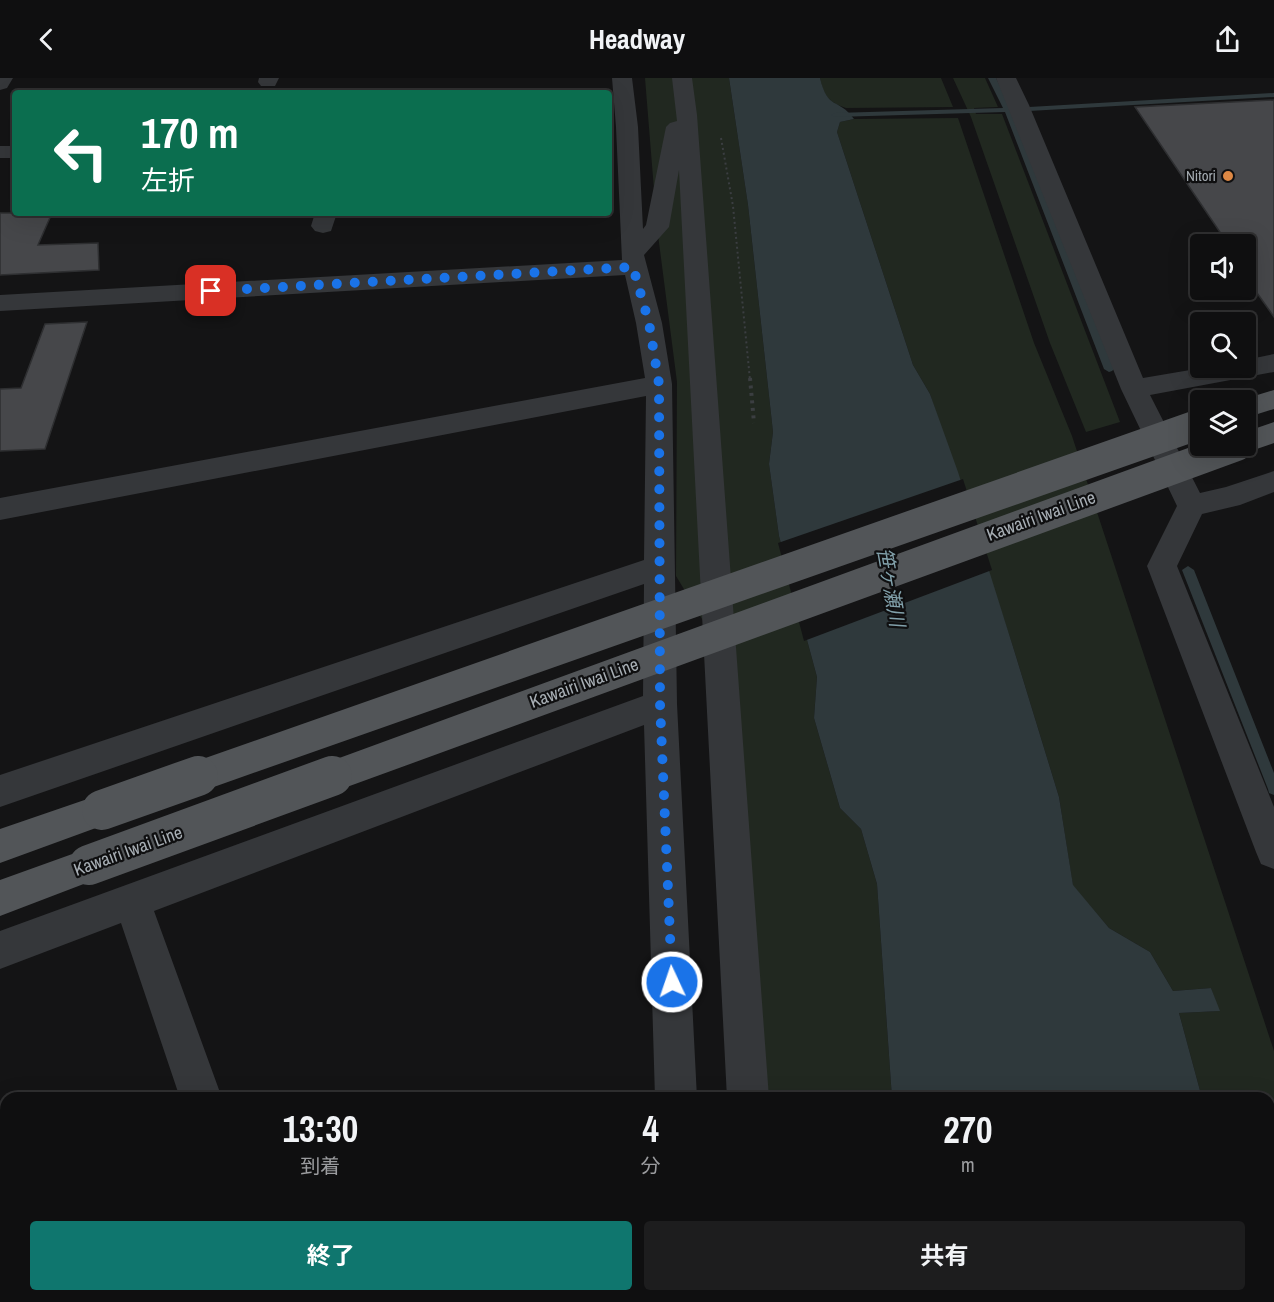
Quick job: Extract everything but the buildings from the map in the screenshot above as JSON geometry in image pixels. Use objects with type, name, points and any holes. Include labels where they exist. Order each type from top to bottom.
[{"type":"main road","points":[[1256,405],[1274,399]]},
{"type":"main road","name":"Kawairi Iwai Line","points":[[0,846],[1190,428]]},
{"type":"main road","points":[[1256,439],[1274,432]]},
{"type":"main road","name":"Kawairi Iwai Line","points":[[0,898],[1210,456]]},
{"type":"street","points":[[0,84],[3,78]]},
{"type":"street","points":[[622,78],[618,128],[633,261],[649,323],[659,384],[660,704],[676,1092]]},
{"type":"street","points":[[682,78],[687,115],[748,1092]]},
{"type":"street","points":[[1006,78],[1024,116],[1134,389],[1192,506]]},
{"type":"street","points":[[633,261],[657,227],[677,126],[687,115]]},
{"type":"street","points":[[0,303],[633,261]]},
{"type":"street","points":[[1134,389],[1274,363]]},
{"type":"street","points":[[0,509],[659,384]]},
{"type":"street","points":[[1192,506],[1230,497],[1274,482]]},
{"type":"street","points":[[1192,506],[1162,566],[1274,852]]},
{"type":"street","points":[[0,791],[658,567]]},
{"type":"street","points":[[0,950],[660,704]]},
{"type":"street","points":[[132,901],[199,1092]]},
{"type":"path","points":[[721,136],[734,206],[754,423]]},
{"type":"shaded area","points":[[645,78],[729,78],[748,205],[773,432],[769,464],[779,536],[817,677],[814,718],[840,808],[861,829],[877,884],[892,1092],[761,1092],[734,672],[676,576],[677,382],[657,227]]},
{"type":"shaded area","points":[[820,78],[941,78],[953,107],[846,108],[828,98]]},
{"type":"shaded area","points":[[953,78],[985,78],[998,107],[974,108],[976,114],[1002,114],[1120,422],[1086,432],[1050,343],[971,117]]},
{"type":"shaded area","points":[[958,118],[1034,343],[1072,436],[1274,1051],[1274,1092],[1200,1092],[1179,1013],[1219,1011],[1211,988],[1173,991],[1150,952],[1109,928],[1073,886],[1059,797],[1014,650],[930,394],[913,365],[837,132],[840,122],[854,119]]},
{"type":"water","name":"笹ヶ瀬川","points":[[729,78],[820,78],[830,100],[854,119],[840,122],[837,132],[913,365],[930,394],[958,472],[1014,650],[1059,797],[1073,885],[1109,928],[1150,952],[1173,991],[1211,988],[1220,1011],[1179,1013],[1200,1092],[892,1092],[877,884],[861,829],[840,808],[814,718],[817,677],[779,536],[769,464],[773,432],[748,205]]},
{"type":"pier","points":[[963,479],[992,570],[804,641],[778,543]]},
{"type":"waterway","points":[[992,78],[1008,110]]},
{"type":"waterway","points":[[1029,109],[1274,95]]},
{"type":"waterway","points":[[835,115],[1008,110]]},
{"type":"waterway","points":[[1008,110],[1109,369]]},
{"type":"waterway","points":[[1008,110],[1013,110]]},
{"type":"waterway","points":[[1188,570],[1274,789]]},
{"type":"place","name":"Nitori","points":[[1228,176]]},
{"type":"route","points":[[211,291],[633,267],[649,323],[659,384],[660,704],[672,982]]}]
